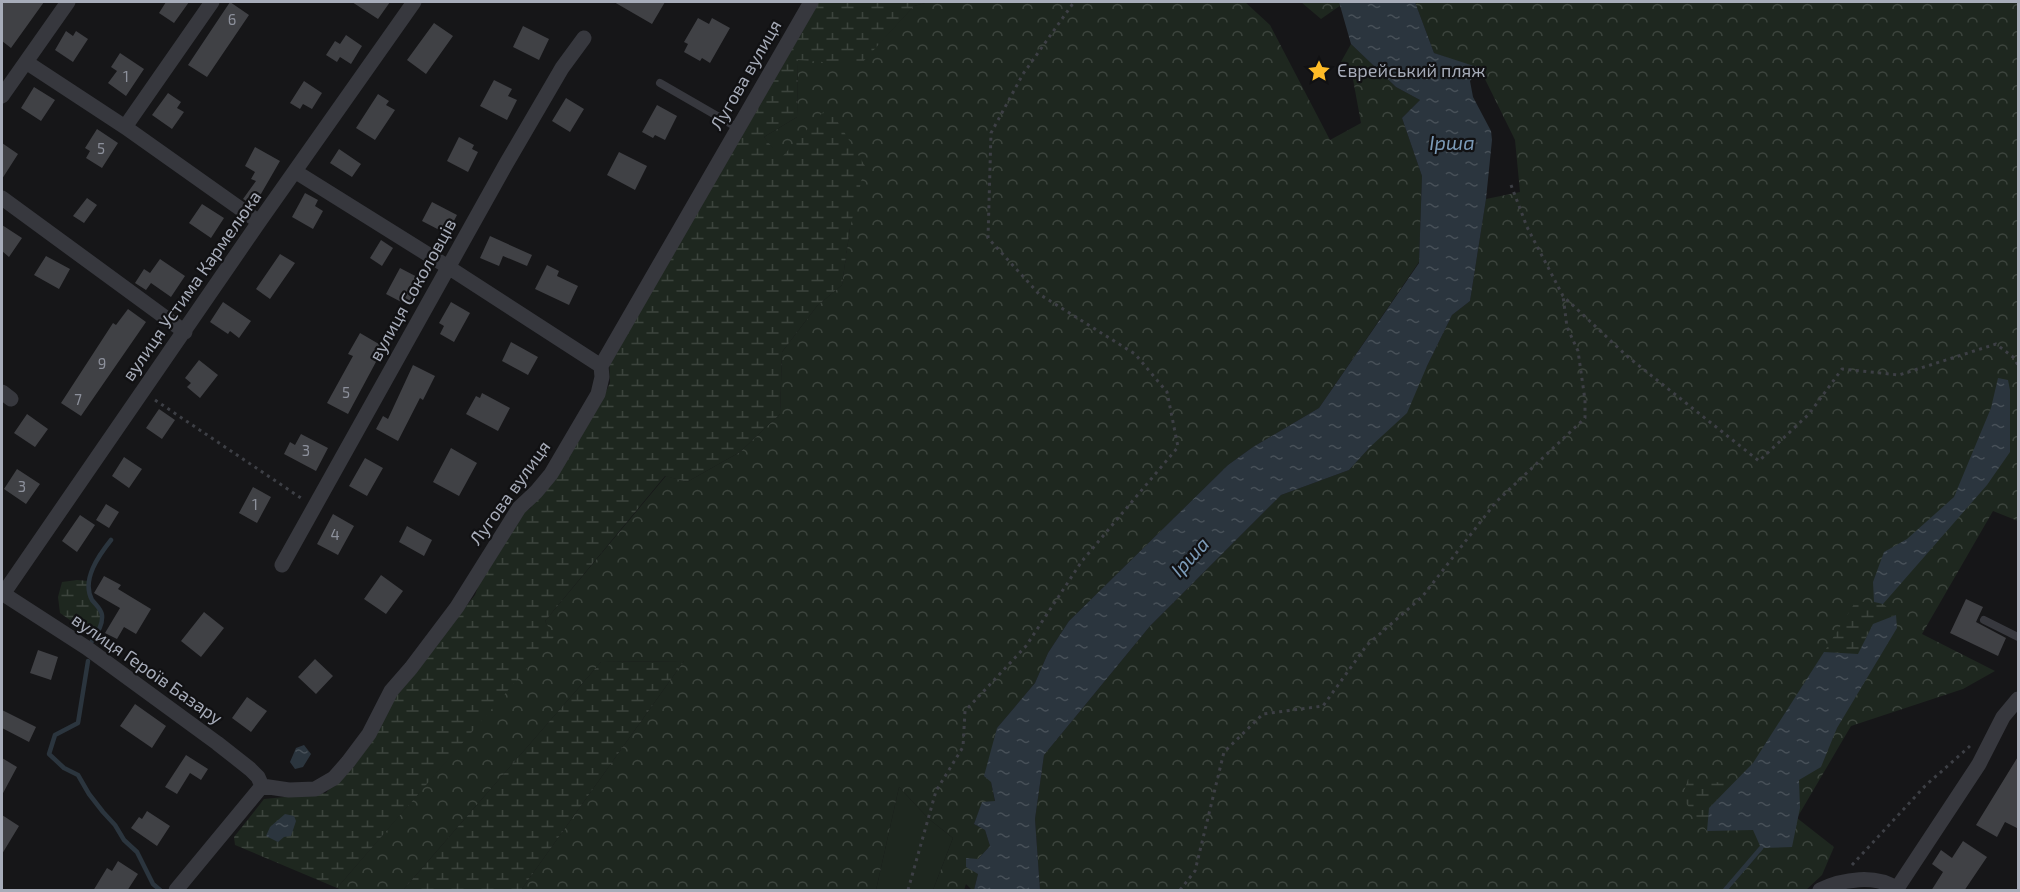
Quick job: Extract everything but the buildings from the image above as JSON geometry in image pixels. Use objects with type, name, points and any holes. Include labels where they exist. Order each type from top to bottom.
[{"type":"street","points":[[2,96],[68,2]]},
{"type":"street","points":[[124,127],[212,2]]},
{"type":"street","name":"вулиця Устима Кармелюка","points":[[2,594],[414,2]]},
{"type":"street","name":"Лугова вулиця","points":[[262,786],[289,790],[315,789],[334,778],[369,734],[391,691],[457,607],[519,508],[551,474],[598,394],[602,376],[601,366],[811,2]]},
{"type":"street","name":"вулиця Соколовців","points":[[282,564],[562,68],[584,38]]},
{"type":"street","points":[[26,62],[124,127],[259,222]]},
{"type":"street","points":[[296,172],[601,366]]},
{"type":"street","points":[[2,198],[185,332]]},
{"type":"street","name":"вулиця Героїв Базару","points":[[2,594],[87,648],[217,743],[250,768],[262,786]]},
{"type":"street","points":[[1820,891],[1829,886],[1869,879],[1892,885],[1897,890],[1973,773],[2003,717],[2019,699]]},
{"type":"street","points":[[176,891],[262,786]]},
{"type":"lane","points":[[660,83],[738,128]]},
{"type":"lane","points":[[1984,620],[2019,637]]},
{"type":"path","points":[[908,891],[936,791],[963,747],[965,711],[1026,646],[1082,561],[1178,447],[1167,392],[1135,354],[1039,294],[988,238],[991,133],[1023,74],[1074,2]]},
{"type":"path","points":[[1510,185],[1527,227],[1563,296],[1628,357],[1759,461],[1809,414],[1842,369],[1899,375],[1996,344],[2013,357],[2019,365]]},
{"type":"path","points":[[1180,891],[1195,870],[1224,753],[1263,714],[1323,706],[1366,645],[1422,597],[1496,502],[1585,417],[1586,400],[1578,351],[1567,327],[1563,296]]},
{"type":"path","points":[[143,392],[313,506]]},
{"type":"path","points":[[1851,866],[1924,786],[1971,745]]},
{"type":"green space","points":[[816,2],[929,2],[914,6],[860,65],[798,60],[797,117],[764,137],[781,158],[826,109],[838,122],[865,166],[850,228],[842,285],[817,306],[782,352],[780,414],[740,452],[687,482],[665,476],[545,621],[554,637],[337,888],[235,845],[234,837],[264,799],[326,793],[375,733],[393,698],[475,595],[490,555],[518,516],[531,508],[598,408],[610,383],[609,353]]},
{"type":"green space","points":[[929,2],[1245,2],[1270,25],[1330,140],[1361,123],[1352,74],[1337,69],[1351,44],[1396,87],[1420,100],[1402,118],[1422,176],[1419,262],[1319,408],[1253,447],[1228,465],[1069,621],[1048,653],[1035,683],[997,728],[991,782],[995,802],[982,803],[974,824],[985,830],[990,846],[978,859],[966,859],[978,874],[974,890],[966,884],[964,890],[933,890],[953,838],[929,819],[899,787],[876,890],[521,890],[684,661],[601,662],[403,890],[342,890],[337,888],[553,637],[545,621],[666,476],[687,482],[740,452],[780,414],[782,352],[817,306],[842,285],[850,228],[780,158],[764,137],[797,117],[798,59],[860,64],[914,6]]},
{"type":"green space","points":[[1301,2],[1339,2],[1341,5],[1321,19]]},
{"type":"green space","points":[[1415,2],[2018,2],[2018,521],[1993,511],[1922,634],[1995,671],[1963,689],[1851,726],[1797,818],[1834,847],[1822,875],[1806,890],[1040,890],[1035,819],[1044,755],[1150,626],[1281,495],[1349,470],[1370,447],[1427,366],[1452,315],[1470,301],[1486,199],[1520,192],[1515,140],[1480,69],[1434,53]]},
{"type":"green space","points":[[89,581],[91,598],[102,612],[102,623],[94,637],[60,613],[58,597],[62,582]]},
{"type":"green space","points":[[1856,601],[1883,604],[1896,615],[1873,624],[1858,654],[1824,652]]},
{"type":"green space","points":[[684,661],[521,890],[403,890],[601,662]]},
{"type":"green space","points":[[1688,779],[1733,784],[1709,808],[1707,831],[1682,798]]},
{"type":"green space","points":[[899,787],[929,819],[953,838],[933,890],[876,890]]},
{"type":"water","name":"Ірша","points":[[1339,2],[1415,2],[1434,53],[1480,68],[1470,81],[1473,97],[1491,131],[1492,140],[1486,199],[1470,301],[1452,315],[1407,413],[1349,470],[1281,495],[1150,626],[1044,755],[1035,819],[1040,890],[974,890],[978,874],[966,867],[966,858],[978,859],[990,846],[985,830],[974,824],[982,802],[995,801],[991,782],[984,776],[997,728],[1035,683],[1048,653],[1069,621],[1228,465],[1253,447],[1319,408],[1419,263],[1422,176],[1402,118],[1420,100],[1396,87],[1351,44]]},
{"type":"water","points":[[1998,378],[2008,380],[2010,390],[2010,452],[1987,485],[1883,604],[1874,602],[1873,582],[1884,552],[1907,539],[1954,497],[1991,408]]},
{"type":"water","points":[[1896,615],[1897,628],[1837,728],[1821,767],[1799,780],[1800,808],[1792,847],[1761,848],[1753,830],[1707,831],[1709,808],[1753,763],[1824,652],[1858,654],[1873,624]]},
{"type":"water","points":[[304,745],[311,754],[303,767],[295,769],[290,762],[296,748]]},
{"type":"water","points":[[285,814],[294,816],[296,821],[291,836],[284,837],[278,842],[266,836],[270,827]]},
{"type":"waterway","points":[[92,641],[101,626],[102,615],[89,592],[90,576],[101,553],[111,540]]},
{"type":"waterway","points":[[88,661],[78,723],[55,735],[49,754],[64,768],[78,775],[89,794],[115,825],[124,840],[137,852],[153,884],[160,890]]},
{"type":"waterway","points":[[1725,890],[1761,848]]},
{"type":"place","name":"Єврейський пляж","points":[[1319,71]]}]
